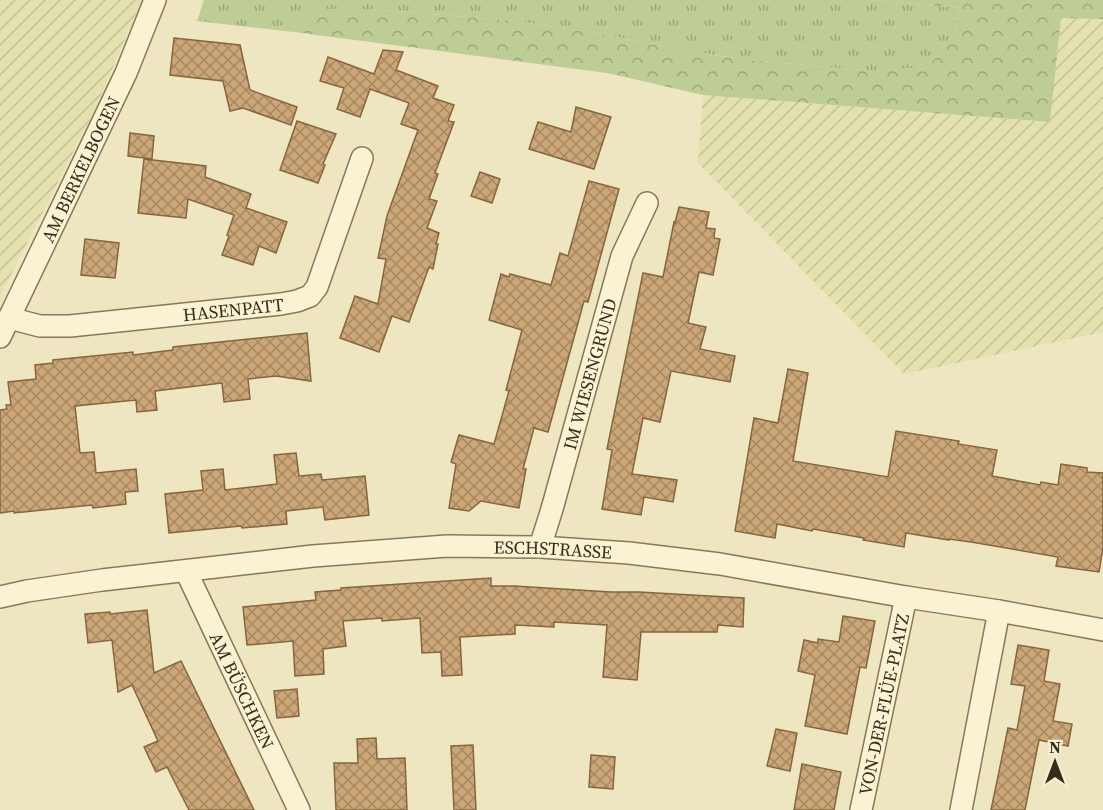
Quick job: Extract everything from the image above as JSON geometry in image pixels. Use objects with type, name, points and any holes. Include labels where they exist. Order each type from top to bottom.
[{"type":"street","name":"AM BERKELBOGEN","points":[[5,328],[126,74],[155,0]]},
{"type":"street","name":"HASENPATT","points":[[5,328],[70,326],[281,304],[310,296],[317,287],[363,158]]},
{"type":"street","name":"IM WIESENGRUND","points":[[540,547],[622,256],[647,203]]},
{"type":"street","name":"ESCHSTRASSE","points":[[0,597],[102,580],[313,556],[447,546],[540,547],[629,553],[720,564],[1103,630]]},
{"type":"street","name":"AM BÜSCHKEN","points":[[186,571],[299,810]]},
{"type":"street","name":"VON-DER-FLÜE-PLATZ","points":[[861,810],[906,597]]},
{"type":"street","points":[[961,810],[999,611]]},
{"type":"green space","points":[[0,0],[142,0],[96,107],[0,297]]},
{"type":"green space","points":[[204,0],[870,0],[960,8],[955,31],[935,59],[913,68],[874,71],[747,60],[515,21],[370,9],[318,9],[294,32],[197,21]]},
{"type":"green space","points":[[870,0],[1103,0],[1103,19],[1061,18],[1050,122],[703,95],[607,73],[294,32],[318,9],[370,9],[515,21],[747,60],[874,71],[913,68],[935,59],[955,31],[960,8]]},
{"type":"green space","points":[[1061,17],[1103,19],[1103,332],[904,374],[698,163],[703,95],[1050,122]]},
{"type":"building","points":[[174,38],[240,45],[250,90],[297,107],[291,125],[243,108],[230,111],[223,81],[170,75]]},
{"type":"building","points":[[383,50],[403,52],[396,70],[438,86],[433,98],[454,105],[448,121],[454,122],[435,173],[438,174],[429,199],[437,201],[427,228],[439,233],[433,269],[429,267],[409,322],[392,316],[379,352],[340,338],[355,296],[378,304],[386,259],[378,258],[387,216],[418,130],[401,124],[409,103],[370,89],[360,117],[337,109],[344,88],[320,81],[328,57],[374,74]]},
{"type":"building","points":[[576,107],[611,117],[594,169],[529,149],[538,122],[571,132]]},
{"type":"building","points":[[297,121],[336,134],[323,164],[325,165],[318,183],[280,170]]},
{"type":"building","points":[[130,133],[154,136],[152,159],[128,156]]},
{"type":"building","points":[[144,159],[206,166],[205,177],[251,194],[246,208],[287,222],[276,253],[259,246],[253,265],[222,255],[234,215],[188,199],[186,218],[138,213]]},
{"type":"building","points":[[480,172],[500,179],[492,203],[471,196]]},
{"type":"building","points":[[589,181],[619,189],[588,302],[584,301],[548,432],[534,428],[523,469],[526,469],[519,508],[481,501],[469,511],[449,508],[456,464],[451,462],[459,435],[494,444],[509,391],[506,390],[522,330],[489,320],[501,274],[509,277],[510,274],[551,285],[560,253],[568,256]]},
{"type":"building","points":[[679,207],[709,212],[706,228],[715,229],[714,238],[720,239],[713,275],[699,272],[688,323],[706,327],[700,349],[735,356],[730,382],[671,371],[660,422],[643,418],[632,474],[677,480],[673,502],[644,497],[641,515],[602,509],[612,450],[607,449],[643,273],[663,277]]},
{"type":"building","points":[[85,239],[119,243],[115,278],[81,275]]},
{"type":"building","points":[[307,333],[311,381],[276,376],[248,379],[250,399],[224,402],[222,383],[155,391],[157,410],[137,412],[136,400],[75,406],[80,453],[94,452],[96,473],[136,469],[138,491],[125,492],[126,504],[0,513],[0,410],[7,409],[6,405],[11,405],[8,382],[36,379],[35,365],[53,363],[53,360],[133,352],[133,355],[173,350],[173,347]]},
{"type":"building","points":[[788,369],[808,373],[793,461],[888,477],[896,431],[959,441],[958,444],[997,450],[992,476],[1040,485],[1041,482],[1058,485],[1061,464],[1087,468],[1087,472],[1103,473],[1103,548],[1099,572],[1056,566],[1058,557],[906,533],[904,547],[777,524],[775,538],[735,531],[754,418],[778,423]]},
{"type":"building","points":[[296,453],[299,476],[321,474],[322,480],[365,476],[369,515],[325,520],[323,507],[286,511],[287,524],[169,533],[165,494],[203,490],[201,471],[223,469],[225,490],[277,484],[274,455]]},
{"type":"building","points":[[491,578],[491,586],[744,598],[743,627],[718,625],[717,632],[641,632],[637,680],[603,677],[607,625],[554,622],[554,627],[515,625],[515,634],[460,637],[462,675],[442,676],[441,652],[422,653],[420,618],[343,621],[346,646],[323,649],[324,674],[295,676],[293,641],[247,645],[243,607],[316,600],[315,592],[341,590],[341,588]]},
{"type":"building","points":[[147,610],[154,673],[181,661],[254,810],[189,810],[167,767],[156,772],[144,747],[158,741],[132,685],[118,692],[112,640],[88,643],[85,614]]},
{"type":"building","points":[[843,616],[875,621],[866,668],[860,667],[847,734],[805,726],[815,675],[798,671],[804,640],[818,643],[818,639],[839,642]]},
{"type":"building","points":[[1018,645],[1049,650],[1044,681],[1060,684],[1053,721],[1072,724],[1068,746],[1039,740],[1025,810],[991,810],[1008,728],[1017,730],[1025,686],[1011,684]]},
{"type":"building","points":[[297,689],[299,716],[277,718],[274,691]]},
{"type":"building","points":[[776,729],[797,733],[790,771],[767,766]]},
{"type":"building","points":[[376,738],[377,759],[405,758],[407,810],[336,810],[334,763],[358,763],[357,739]]},
{"type":"building","points":[[473,745],[476,810],[454,810],[451,746]]},
{"type":"building","points":[[591,755],[615,757],[613,789],[589,787]]},
{"type":"building","points":[[802,764],[841,772],[834,810],[794,810]]}]
